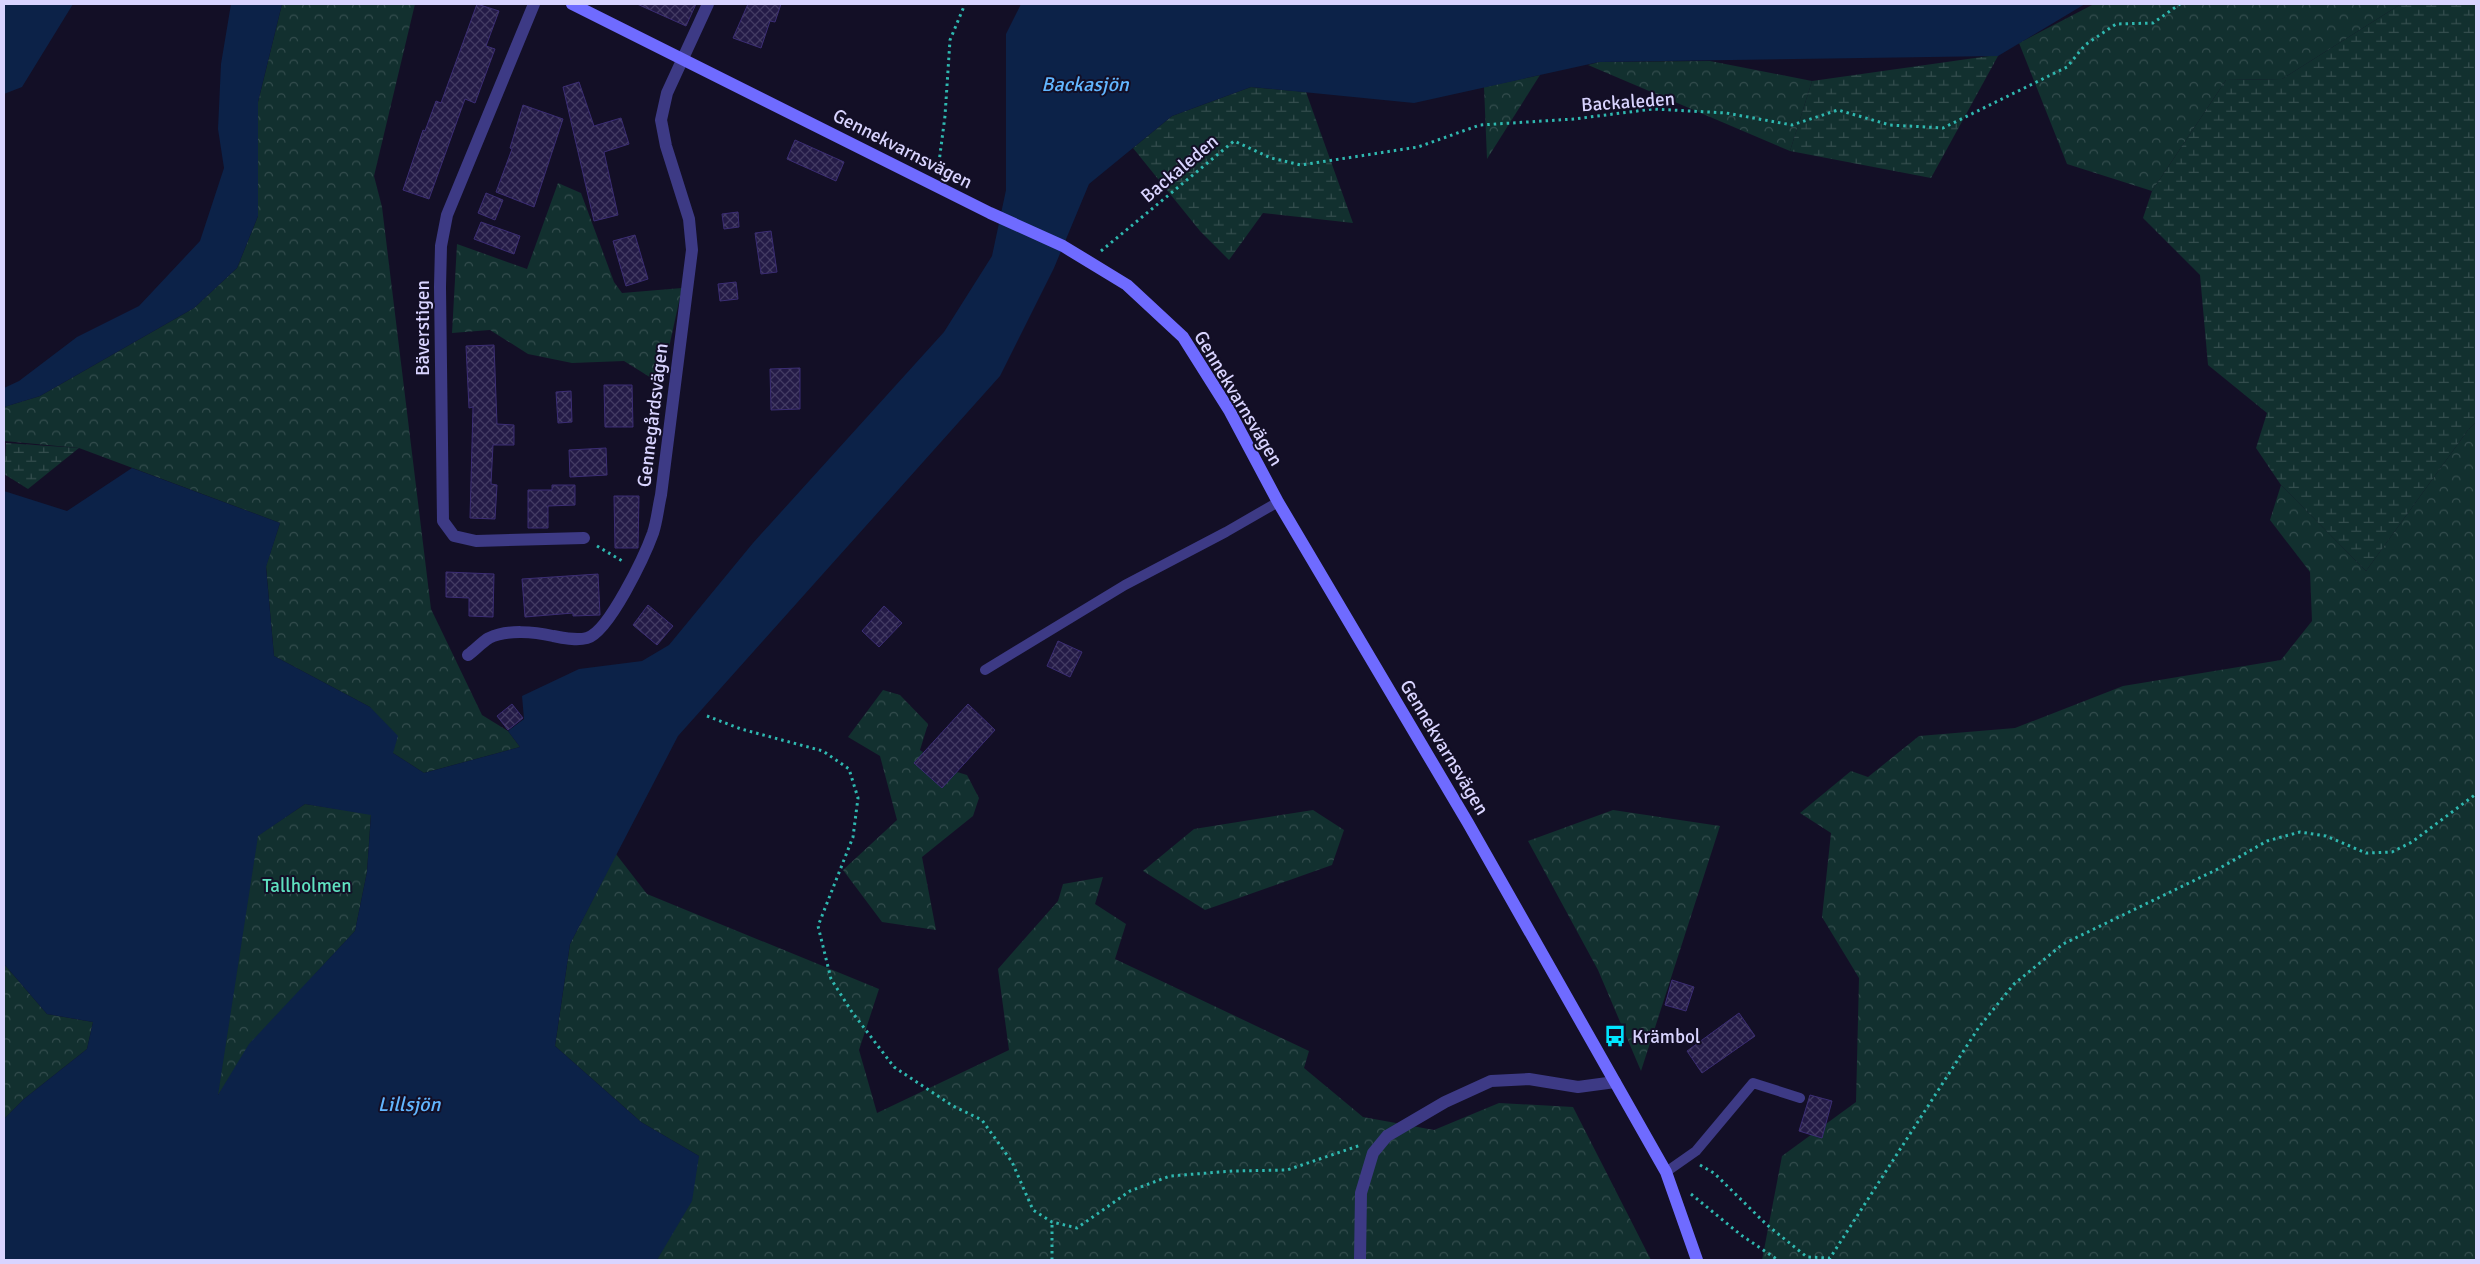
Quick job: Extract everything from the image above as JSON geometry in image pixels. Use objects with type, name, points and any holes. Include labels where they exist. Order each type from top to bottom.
[{"type":"street","name":"Bäverstigen","points":[[534,4],[445,223],[441,246],[440,286],[443,522],[454,536],[476,541],[584,538]]},
{"type":"street","name":"Gennekvarnsvägen","points":[[572,4],[937,186],[1063,246],[1127,285],[1182,337],[1229,410],[1278,502],[1468,822],[1666,1172],[1697,1260]]},
{"type":"street","name":"Gennegårdsvägen","points":[[468,655],[490,638],[512,633],[544,634],[573,639],[588,638],[599,632],[621,598],[654,530],[661,496],[692,250],[689,219],[666,146],[660,120],[668,93],[708,4]]},
{"type":"street","points":[[1360,1260],[1361,1193],[1373,1153],[1387,1136],[1445,1102],[1492,1081],[1529,1079],[1578,1087],[1615,1082]]},
{"type":"lane","points":[[985,670],[1125,585],[1278,502]]},
{"type":"lane","points":[[1666,1172],[1696,1151],[1753,1083],[1800,1098]]},
{"type":"path","points":[[937,186],[945,116],[950,40],[964,4]]},
{"type":"path","name":"Backaleden","points":[[1089,262],[1234,141],[1271,158],[1302,165],[1418,147],[1480,125],[1556,120],[1652,109],[1726,113],[1792,125],[1838,110],[1890,125],[1942,128],[2067,67],[2085,45],[2116,24],[2153,23],[2180,4]]},
{"type":"path","points":[[584,538],[636,569]]},
{"type":"path","points":[[706,716],[741,729],[823,751],[848,769],[858,798],[853,837],[818,926],[832,979],[852,1012],[894,1067],[953,1106],[982,1120],[1012,1162],[1033,1210],[1052,1222],[1077,1228],[1130,1191],[1170,1176],[1233,1171],[1287,1170],[1314,1162],[1354,1146],[1381,1143]]},
{"type":"path","points":[[1687,1157],[1714,1173],[1767,1225],[1807,1258],[1830,1258],[1979,1027],[2014,984],[2062,944],[2220,868],[2267,841],[2300,832],[2326,836],[2366,853],[2392,852],[2412,842],[2476,794]]},
{"type":"path","points":[[1688,1191],[1741,1235],[1778,1260]]},
{"type":"path","points":[[1052,1222],[1052,1260]]},
{"type":"green space","points":[[282,4],[415,4],[374,176],[382,207],[431,609],[482,715],[508,731],[520,747],[424,773],[393,753],[370,707],[274,656],[266,566],[280,523],[79,448],[4,441],[4,407],[40,396],[194,308],[237,268],[258,216],[258,102]]},
{"type":"green space","points":[[2094,4],[2401,4],[2282,79],[2226,80],[2152,191],[2067,164],[2019,43]]},
{"type":"green space","points":[[2401,4],[2476,4],[2476,422],[2468,430],[2366,571],[2281,485],[2256,448],[2267,413],[2208,365],[2200,275],[2143,218],[2152,191],[2226,80],[2282,79]]},
{"type":"green space","points":[[1998,56],[1931,178],[1790,151],[1812,81]]},
{"type":"green space","points":[[1710,61],[1812,81],[1790,151],[1588,65],[1599,62]]},
{"type":"green space","points":[[1540,75],[1487,159],[1484,87]]},
{"type":"green space","points":[[1251,87],[1306,92],[1353,223],[1263,213],[1229,260],[1200,231],[1133,148],[1172,116]]},
{"type":"green space","points":[[558,183],[581,193],[614,282],[622,293],[682,288],[661,384],[624,361],[572,363],[528,354],[490,330],[452,333],[457,244],[527,269]]},
{"type":"green space","points":[[2476,422],[2476,1260],[1762,1260],[1782,1156],[1856,1102],[1859,978],[1822,917],[1831,833],[1800,813],[1851,771],[1868,777],[1919,736],[2015,728],[2123,686],[2281,660],[2312,621],[2310,572],[2270,520],[2281,485],[2366,571],[2468,430]]},
{"type":"green space","points":[[6,443],[79,448],[28,489],[4,474]]},
{"type":"green space","points":[[883,690],[900,695],[928,724],[920,750],[950,770],[967,775],[979,798],[973,816],[922,857],[936,930],[882,922],[843,870],[897,820],[880,756],[848,737]]},
{"type":"green space","name":"Tallholmen","points":[[305,804],[371,814],[367,872],[355,931],[316,973],[217,1096],[257,836]]},
{"type":"green space","points":[[1313,810],[1344,830],[1332,865],[1205,910],[1143,871],[1194,829]]},
{"type":"green space","points":[[1613,810],[1720,826],[1641,1071],[1598,970],[1528,841]]},
{"type":"green space","points":[[616,854],[647,894],[879,989],[859,1050],[877,1113],[1009,1050],[998,969],[1058,901],[1063,884],[1103,877],[1095,904],[1126,924],[1115,959],[1309,1051],[1304,1068],[1363,1117],[1434,1130],[1499,1103],[1573,1107],[1651,1260],[657,1260],[699,1156],[641,1122],[555,1046],[570,944]]},
{"type":"green space","points":[[4,964],[47,1014],[93,1022],[87,1049],[24,1099],[4,1119]]},
{"type":"water","points":[[4,4],[73,4],[22,87],[4,94]]},
{"type":"water","points":[[231,4],[282,4],[258,102],[258,216],[237,268],[194,308],[40,396],[4,407],[4,388],[19,381],[77,337],[139,306],[200,241],[224,168],[218,129],[221,64]]},
{"type":"water","name":"Lillsjön","points":[[1021,4],[2085,4],[1998,56],[1599,62],[1414,103],[1251,87],[1172,116],[1089,184],[1054,268],[1000,376],[678,736],[570,944],[555,1046],[641,1122],[699,1156],[692,1201],[657,1260],[4,1260],[4,1119],[24,1099],[87,1049],[93,1022],[47,1014],[4,964],[4,491],[67,511],[132,468],[280,523],[266,567],[274,656],[370,707],[398,736],[393,753],[424,773],[520,747],[508,731],[524,719],[522,696],[579,669],[642,661],[669,645],[753,543],[944,332],[992,256],[1006,190],[1006,34]],"holes":[[[305,804],[371,815],[367,872],[355,931],[249,1044],[218,1095],[258,836]]]},
{"type":"building","points":[[477,4],[499,11],[486,46],[495,49],[475,103],[465,99],[429,199],[403,190],[423,130],[425,131],[436,101],[441,103]]},
{"type":"building","points":[[637,4],[696,4],[686,26]]},
{"type":"building","points":[[748,4],[781,4],[775,22],[770,21],[761,48],[733,38]]},
{"type":"building","points":[[579,82],[594,126],[621,118],[629,144],[604,152],[618,215],[594,221],[563,87]]},
{"type":"building","points":[[523,105],[563,119],[534,207],[496,192],[512,149],[510,148]]},
{"type":"building","points":[[795,140],[844,162],[836,181],[787,159]]},
{"type":"building","points":[[486,193],[503,200],[495,220],[478,213]]},
{"type":"building","points":[[738,212],[739,227],[724,229],[722,214]]},
{"type":"building","points":[[481,222],[520,236],[514,254],[474,239]]},
{"type":"building","points":[[771,231],[777,272],[761,274],[755,233]]},
{"type":"building","points":[[635,235],[648,279],[626,286],[613,241]]},
{"type":"building","points":[[736,282],[738,299],[720,301],[718,284]]},
{"type":"building","points":[[494,345],[497,424],[514,425],[514,445],[493,445],[491,484],[497,485],[495,519],[470,518],[473,407],[469,408],[466,346]]},
{"type":"building","points":[[800,368],[800,409],[771,410],[770,369]]},
{"type":"building","points":[[604,385],[632,385],[633,427],[605,427]]},
{"type":"building","points":[[571,391],[572,422],[558,423],[556,392]]},
{"type":"building","points":[[606,448],[607,475],[570,477],[569,450]]},
{"type":"building","points":[[552,485],[575,485],[575,505],[548,506],[548,528],[528,528],[528,490],[552,490]]},
{"type":"building","points":[[614,496],[639,496],[638,548],[615,548]]},
{"type":"building","points":[[446,572],[494,574],[493,617],[469,616],[469,598],[446,597]]},
{"type":"building","points":[[598,574],[600,615],[573,616],[573,613],[525,617],[522,579]]},
{"type":"building","points":[[648,605],[673,626],[657,645],[633,625]]},
{"type":"building","points":[[884,606],[902,623],[879,647],[862,631]]},
{"type":"building","points":[[1058,641],[1082,652],[1070,677],[1047,666]]},
{"type":"building","points":[[512,704],[523,718],[508,730],[497,716]]},
{"type":"building","points":[[968,704],[995,730],[942,788],[914,763]]},
{"type":"building","points":[[1672,980],[1694,987],[1686,1011],[1665,1005]]},
{"type":"building","points":[[1739,1013],[1755,1036],[1702,1073],[1687,1051]]},
{"type":"building","points":[[1810,1095],[1832,1101],[1822,1138],[1799,1131]]},
{"type":"place","name":"Krämbol","points":[[1615,1036]]},
{"type":"water label","name":"Backasjön","points":[[1085,84]]}]
